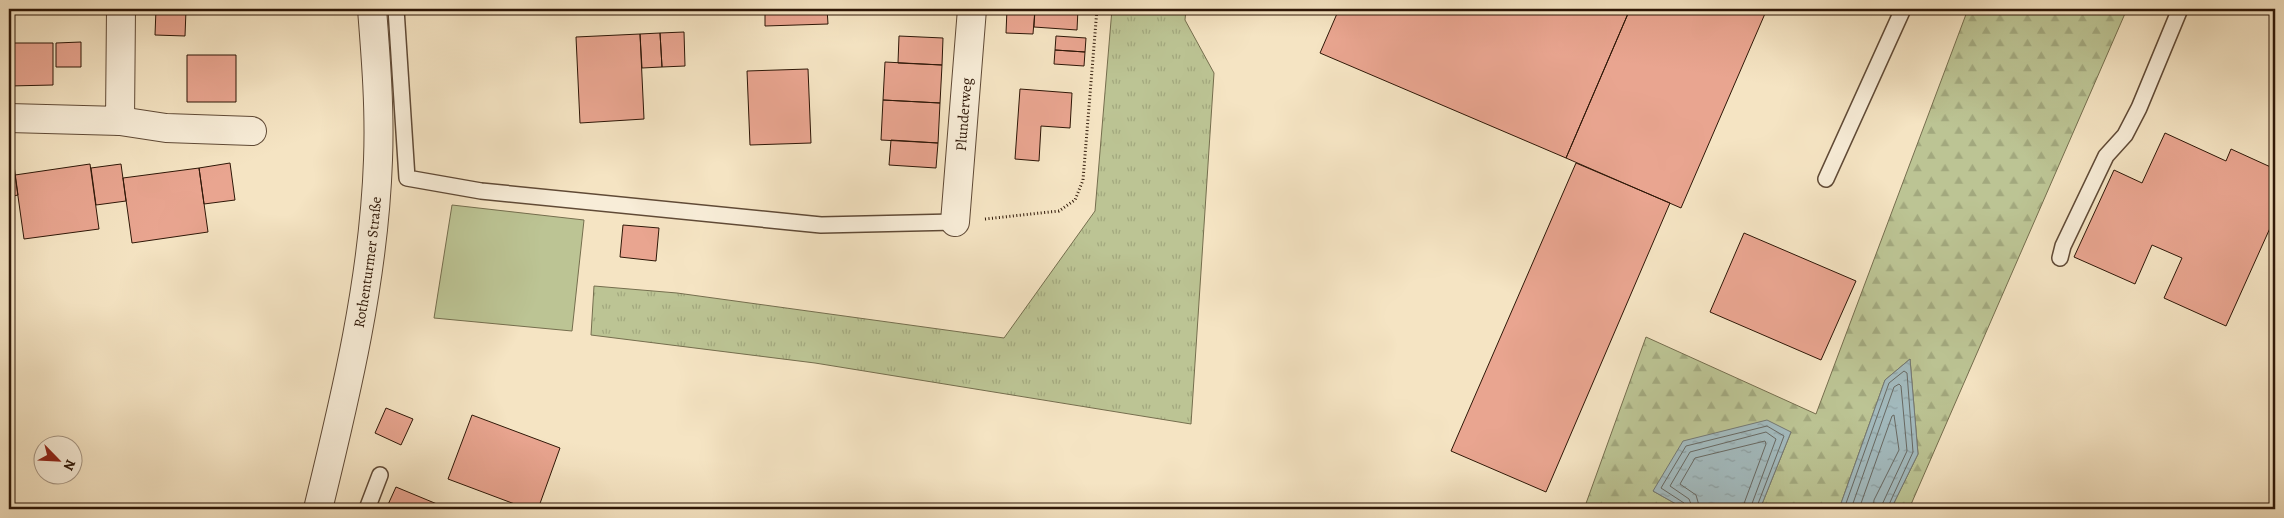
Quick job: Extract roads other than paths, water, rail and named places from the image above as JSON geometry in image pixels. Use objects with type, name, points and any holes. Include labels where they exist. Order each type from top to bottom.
[{"type":"street","points":[[120,121],[121,9]]},
{"type":"street","name":"Rothenturmer Straße","points":[[318,509],[344,403],[367,274],[378,160],[376,71],[372,9]]},
{"type":"street","name":"Plunderweg","points":[[955,222],[972,9]]},
{"type":"street","points":[[9,118],[120,121],[166,128],[252,131]]},
{"type":"lane","points":[[396,9],[407,178],[481,191],[821,226],[955,222]]},
{"type":"lane","points":[[1826,179],[1903,9]]},
{"type":"lane","points":[[2060,258],[2062,246],[2106,156],[2125,134],[2139,108],[2180,9]]},
{"type":"lane","points":[[367,509],[380,475]]},
{"type":"water","points":[[1910,359],[1918,454],[1891,509],[1839,509],[1885,380]]},
{"type":"water","points":[[1767,420],[1791,432],[1760,509],[1685,509],[1653,491],[1683,441]]}]
